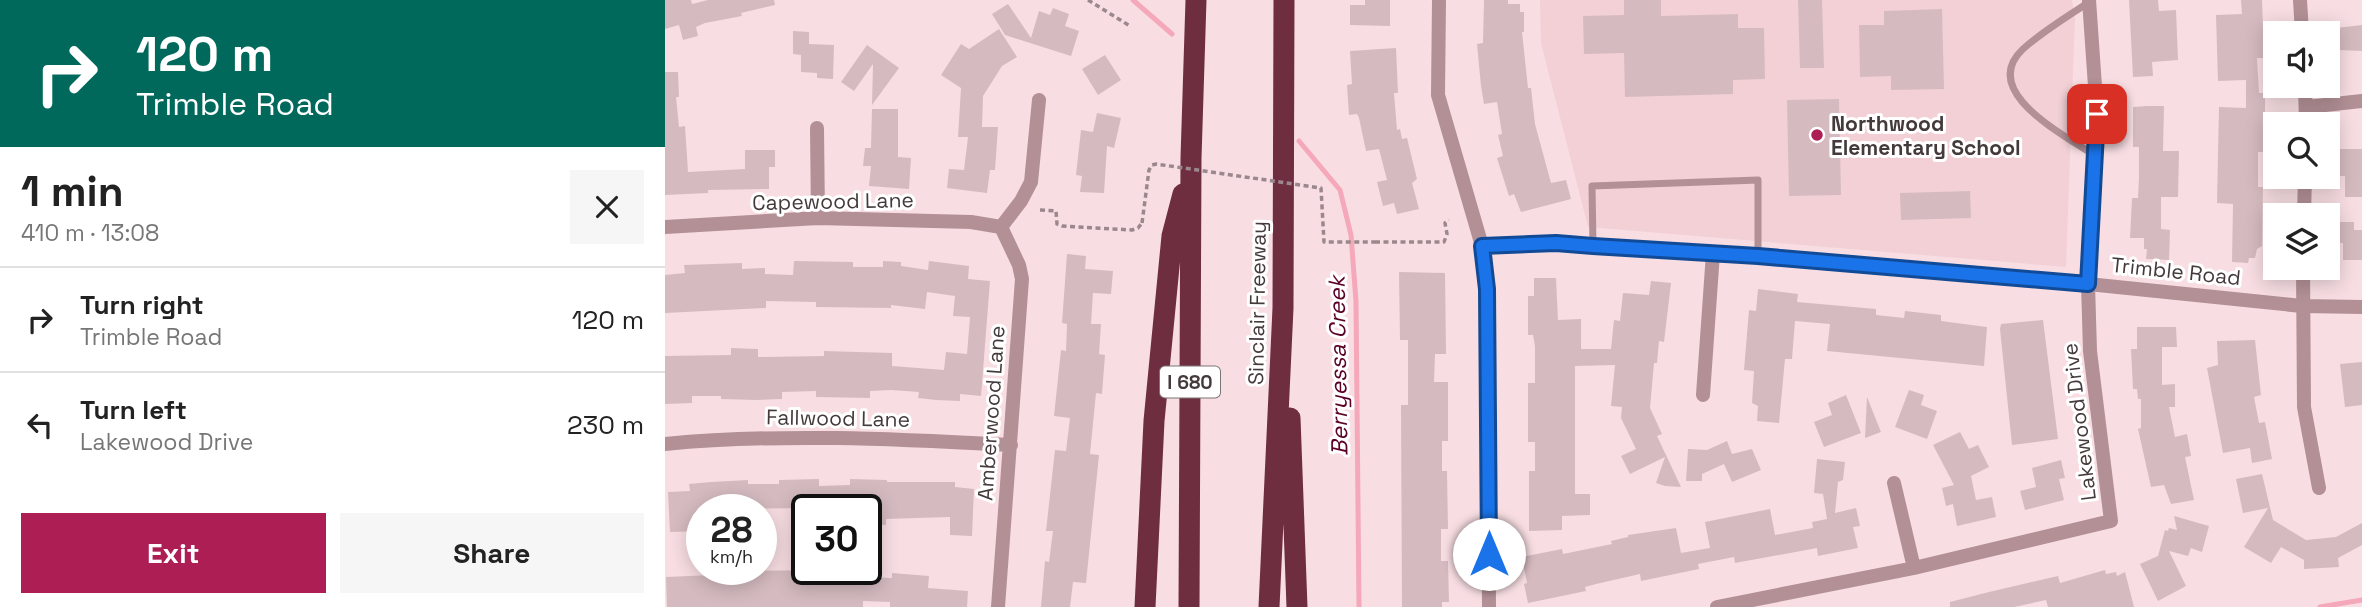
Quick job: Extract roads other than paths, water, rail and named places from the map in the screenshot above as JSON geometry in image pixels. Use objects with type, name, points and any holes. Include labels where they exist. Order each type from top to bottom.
[{"type":"highway","name":"I 680","points":[[1189,607],[1191,158],[1196,0]]},
{"type":"highway","name":"Sinclair Freeway","points":[[1269,607],[1283,308],[1284,0]]},
{"type":"highway","points":[[1145,607],[1154,421],[1172,236],[1191,158]]},
{"type":"highway","points":[[1283,308],[1297,607]]},
{"type":"street","points":[[1439,0],[1438,95],[1482,246],[1487,289],[1489,607]]},
{"type":"street","points":[[2300,0],[2301,21]]},
{"type":"street","name":"Lakewood Drive","points":[[1717,607],[1914,568],[2111,521],[2090,351],[2088,284],[2097,114],[2089,1]]},
{"type":"street","points":[[2306,98],[2307,112]]},
{"type":"street","points":[[1001,227],[1021,201],[1031,182],[1039,100]]},
{"type":"street","points":[[2307,107],[2362,101]]},
{"type":"street","points":[[817,128],[818,218]]},
{"type":"street","name":"Capewood Lane","points":[[665,227],[818,218],[971,222],[1001,227]]},
{"type":"street","name":"Amberwood Lane","points":[[999,607],[1022,279],[1019,265],[1001,227]]},
{"type":"street","name":"Trimble Road","points":[[1482,246],[1556,243],[1758,256],[2088,284],[2302,306],[2362,307]]},
{"type":"street","points":[[1703,395],[1713,253]]},
{"type":"street","points":[[2303,280],[2304,407],[2319,488]]},
{"type":"street","name":"Fallwood Lane","points":[[665,444],[781,437],[845,437],[1011,444]]},
{"type":"street","points":[[1894,483],[1914,568]]},
{"type":"lane","points":[[2089,1],[2022,50],[2013,62],[2010,77],[2014,93],[2024,106],[2095,156]]},
{"type":"lane","points":[[1593,246],[1592,186],[1758,180],[1758,256]]},
{"type":"waterway","name":"Berryessa Creek","points":[[1133,0],[1172,34]]},
{"type":"waterway","name":"Berryessa Creek","points":[[1299,141],[1340,190],[1351,235],[1356,301],[1359,607]]},
{"type":"waterway","name":"Berryessa Creek","points":[[2320,607],[2362,600]]},
{"type":"place","name":"Northwood Elementary School","points":[[1817,135]]}]
